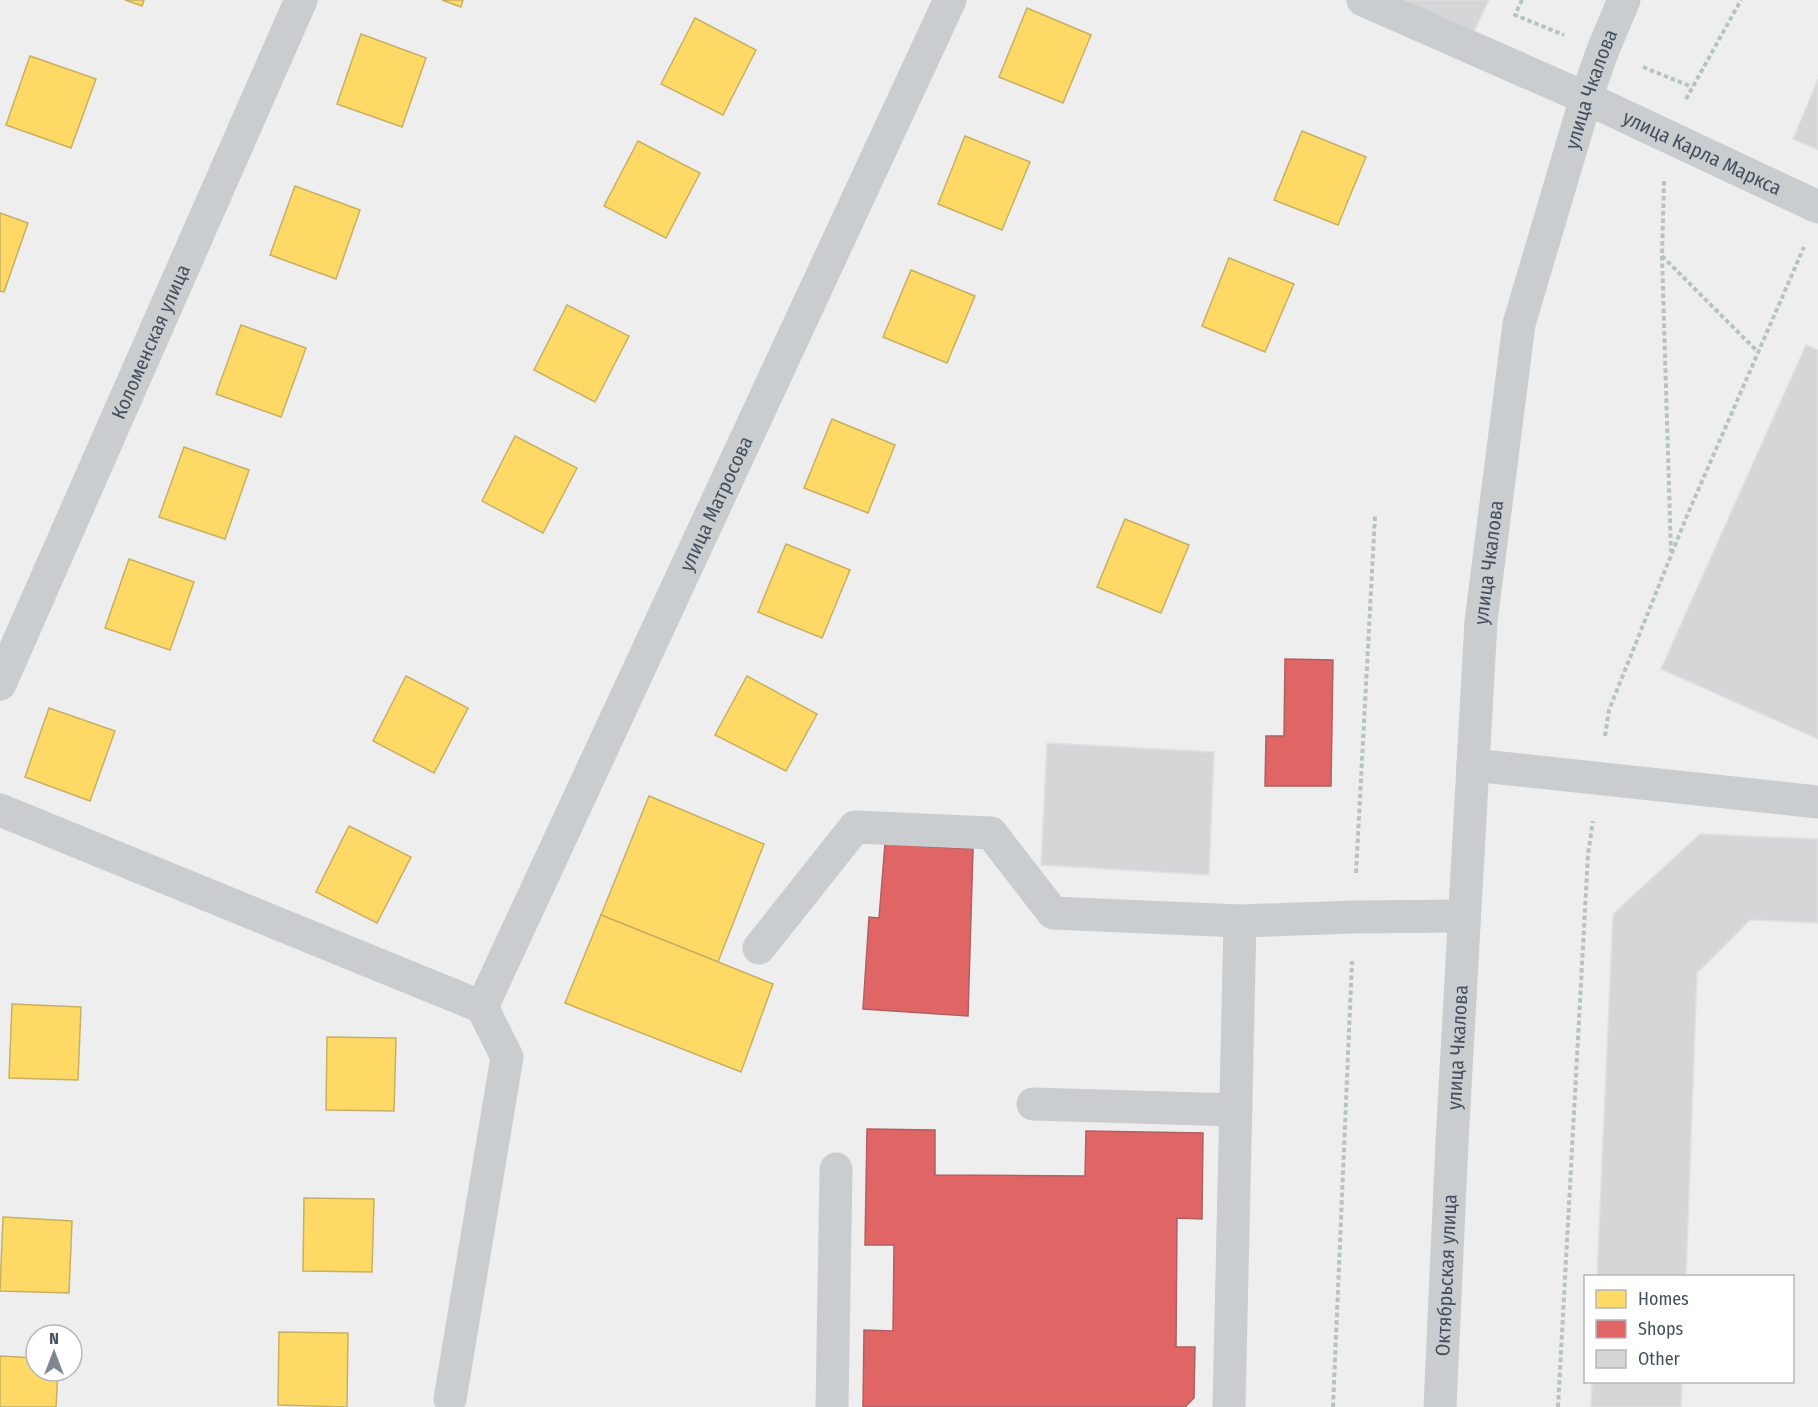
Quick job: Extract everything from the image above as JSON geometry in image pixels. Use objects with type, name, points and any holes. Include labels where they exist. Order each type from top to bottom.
[{"type":"street","name":"Коломенская улица","points":[[0,684],[300,0]]},
{"type":"street","name":"улица Матросова","points":[[482,1007],[950,0]]},
{"type":"street","name":"улица Карла Маркса","points":[[1363,0],[1586,98],[1818,207]]},
{"type":"street","name":"улица Чкалова","points":[[1452,1142],[1481,621],[1519,324],[1586,98],[1624,0]]},
{"type":"street","points":[[1473,765],[1818,802]]},
{"type":"street","points":[[0,810],[482,1007],[507,1057],[450,1399]]},
{"type":"street","points":[[759,948],[855,826],[991,833],[1053,913],[1240,921],[1464,916]]},
{"type":"street","points":[[1229,1407],[1240,921]]},
{"type":"street","points":[[1033,1104],[1236,1110]]},
{"type":"street","name":"Октябрьская улица","points":[[1440,1407],[1452,1142]]},
{"type":"street","points":[[832,1407],[836,1169]]},
{"type":"path","points":[[1671,555],[1662,256],[1665,135],[1741,0]]},
{"type":"path","points":[[1662,256],[1757,351]]},
{"type":"building: Homes","points":[[125,0],[144,0],[142,6]]},
{"type":"building: Homes","points":[[442,0],[463,0],[461,7]]},
{"type":"building: Homes","points":[[1027,8],[1091,35],[1063,103],[999,77]]},
{"type":"building: Homes","points":[[695,18],[756,50],[723,115],[661,84]]},
{"type":"building: Homes","points":[[361,34],[426,58],[402,127],[337,104]]},
{"type":"building: Homes","points":[[30,56],[96,79],[71,148],[6,125]]},
{"type":"building: Homes","points":[[1302,131],[1366,157],[1338,225],[1274,200]]},
{"type":"building: Homes","points":[[965,136],[1030,162],[1002,230],[938,204]]},
{"type":"building: Homes","points":[[638,141],[700,173],[666,238],[604,206]]},
{"type":"building: Homes","points":[[295,186],[360,210],[336,279],[270,255]]},
{"type":"building: Homes","points":[[0,213],[28,223],[4,292],[0,291]]},
{"type":"building: Homes","points":[[1229,258],[1294,284],[1265,352],[1202,326]]},
{"type":"building: Homes","points":[[911,270],[975,296],[947,363],[883,337]]},
{"type":"building: Homes","points":[[567,305],[629,336],[595,402],[534,370]]},
{"type":"building: Homes","points":[[241,325],[306,348],[281,417],[216,394]]},
{"type":"building: Homes","points":[[832,419],[895,445],[868,513],[804,488]]},
{"type":"building: Homes","points":[[515,436],[577,468],[543,533],[482,501]]},
{"type":"building: Homes","points":[[184,447],[249,470],[225,539],[159,517]]},
{"type":"building: Homes","points":[[1125,519],[1189,545],[1161,613],[1097,587]]},
{"type":"building: Homes","points":[[786,544],[850,570],[822,638],[758,612]]},
{"type":"building: Homes","points":[[129,559],[194,582],[170,650],[105,628]]},
{"type":"building: Homes","points":[[406,676],[468,708],[434,773],[373,741]]},
{"type":"building: Homes","points":[[747,676],[817,714],[786,771],[715,735]]},
{"type":"building: Homes","points":[[49,708],[115,731],[90,801],[25,777]]},
{"type":"building: Homes","points":[[649,796],[764,844],[718,962],[601,915]]},
{"type":"building: Homes","points":[[349,826],[411,857],[377,923],[316,892]]},
{"type":"building: Homes","points":[[601,915],[773,984],[741,1072],[565,1003]]},
{"type":"building: Homes","points":[[12,1004],[81,1007],[78,1080],[9,1078]]},
{"type":"building: Homes","points":[[327,1037],[396,1038],[394,1111],[326,1110]]},
{"type":"building: Homes","points":[[304,1198],[374,1199],[372,1272],[303,1271]]},
{"type":"building: Homes","points":[[3,1217],[72,1221],[69,1293],[0,1291]]},
{"type":"building: Homes","points":[[279,1332],[348,1333],[347,1407],[278,1405]]},
{"type":"building: Homes","points":[[0,1356],[24,1357],[24,1383],[57,1383],[56,1407],[0,1407]]},
{"type":"building: Shops","points":[[1285,659],[1333,660],[1331,786],[1265,786],[1266,736],[1284,736]]},
{"type":"building: Shops","points":[[885,844],[973,849],[968,1016],[863,1009],[869,917],[879,918]]},
{"type":"building: Shops","points":[[867,1129],[935,1130],[935,1175],[1085,1176],[1086,1131],[1203,1133],[1202,1219],[1177,1218],[1176,1347],[1195,1347],[1194,1398],[1185,1407],[863,1407],[864,1330],[893,1331],[894,1245],[865,1245]]},
{"type":"building: Other","points":[[1402,0],[1489,0],[1473,33]]},
{"type":"building: Other","points":[[1818,79],[1818,150],[1793,139]]},
{"type":"building: Other","points":[[1806,345],[1818,350],[1818,739],[1661,669]]},
{"type":"building: Other","points":[[1047,743],[1214,752],[1209,875],[1041,865]]},
{"type":"building: Other","points":[[1700,834],[1818,839],[1818,923],[1750,920],[1697,973],[1686,1275],[1597,1275],[1613,914]]},
{"type":"building: Other","points":[[1592,1383],[1682,1383],[1681,1407],[1591,1407]]}]
